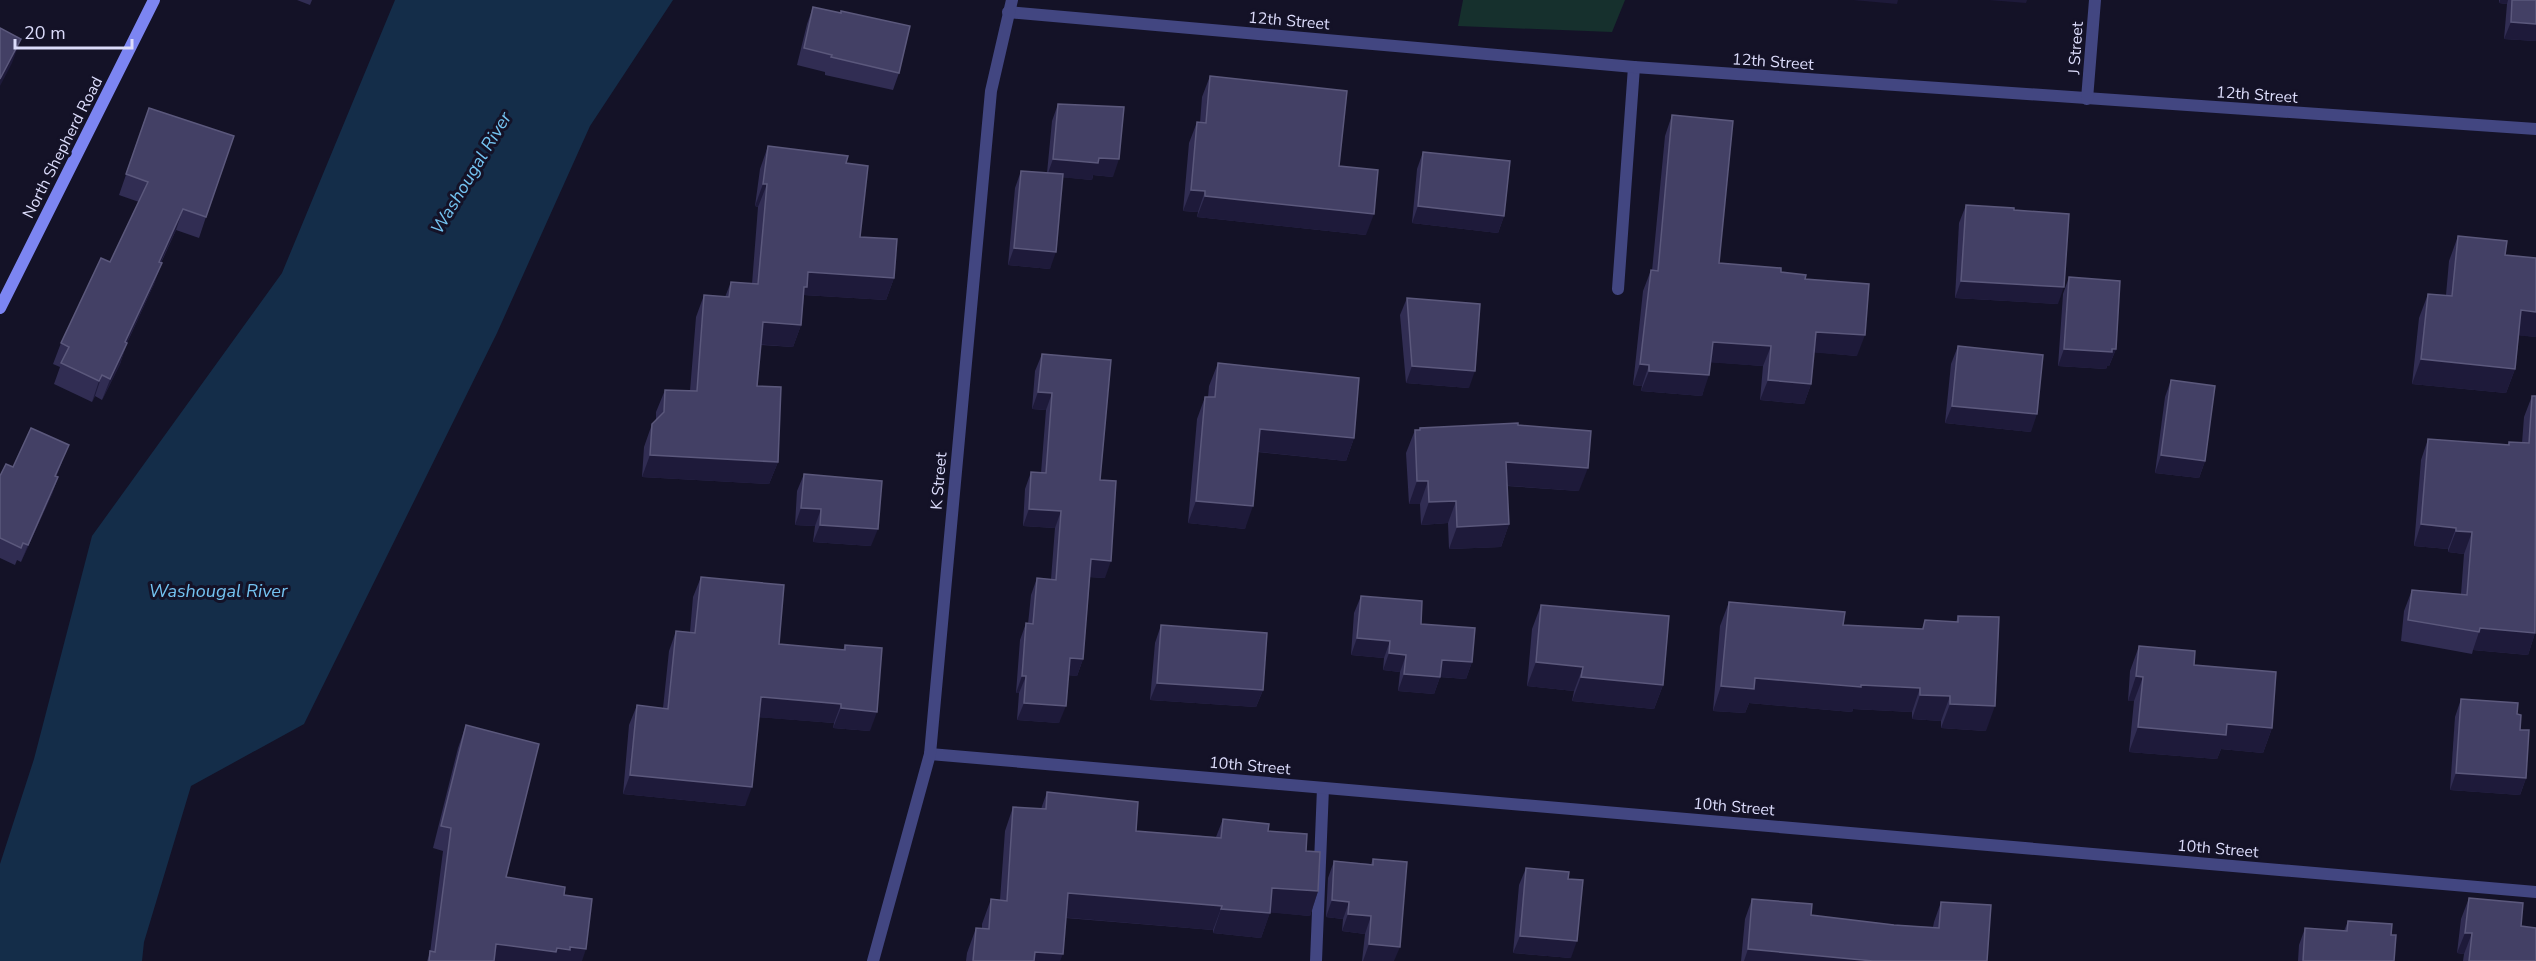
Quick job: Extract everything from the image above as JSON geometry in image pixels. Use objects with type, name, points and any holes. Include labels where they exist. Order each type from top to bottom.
[{"type":"street","name":"North Shepherd Road","points":[[0,308],[154,0]]},
{"type":"street","name":"J Street","points":[[2087,99],[2095,0]]},
{"type":"street","name":"12th Street","points":[[1010,6],[1634,67],[2536,129]]},
{"type":"street","name":"K Street","points":[[873,961],[930,754],[992,91],[1010,6]]},
{"type":"street","points":[[1618,289],[1634,67]]},
{"type":"street","name":"10th Street","points":[[930,754],[2536,892]]},
{"type":"street","points":[[1316,961],[1323,788]]},
{"type":"green space","points":[[1463,0],[1625,0],[1612,32],[1458,26]]},
{"type":"water","name":"Washougal River","points":[[395,0],[673,0],[590,126],[497,333],[304,724],[191,786],[144,942],[142,961],[0,961],[0,864],[34,759],[92,536],[282,273]]},
{"type":"building","points":[[2512,0],[2536,0],[2536,24],[2511,22]]},
{"type":"building","points":[[813,7],[910,26],[899,73],[831,57],[832,55],[804,48]]},
{"type":"building","points":[[0,28],[21,39],[0,79]]},
{"type":"building","points":[[1210,76],[1347,91],[1339,166],[1378,170],[1374,214],[1205,196],[1205,191],[1191,190],[1197,122],[1206,123]]},
{"type":"building","points":[[1058,104],[1124,107],[1119,159],[1099,158],[1098,163],[1053,159]]},
{"type":"building","points":[[149,108],[234,136],[206,217],[183,209],[159,262],[162,263],[110,379],[102,375],[99,381],[61,363],[69,347],[61,343],[101,258],[110,262],[148,182],[126,174]]},
{"type":"building","points":[[1672,115],[1733,121],[1719,263],[1781,268],[1781,272],[1806,275],[1805,279],[1869,284],[1865,335],[1816,332],[1811,384],[1768,380],[1771,346],[1713,342],[1709,375],[1649,371],[1649,365],[1640,364],[1651,270],[1658,271]]},
{"type":"building","points":[[768,146],[848,156],[846,163],[868,166],[860,237],[897,239],[894,278],[808,272],[807,287],[804,287],[801,325],[763,322],[757,386],[781,387],[778,462],[650,455],[652,424],[664,412],[665,390],[697,391],[704,295],[729,297],[731,282],[758,284],[767,184],[763,184]]},
{"type":"building","points":[[1423,152],[1510,161],[1504,216],[1418,206]]},
{"type":"building","points":[[1021,171],[1063,174],[1056,252],[1014,248]]},
{"type":"building","points":[[1966,205],[2069,214],[2064,287],[1961,281]]},
{"type":"building","points":[[2458,236],[2507,241],[2505,255],[2536,258],[2536,312],[2521,310],[2515,369],[2421,359],[2428,294],[2452,296]]},
{"type":"building","points":[[2069,277],[2120,281],[2116,349],[2112,349],[2112,352],[2064,349]]},
{"type":"building","points":[[1407,298],[1480,304],[1475,371],[1412,366]]},
{"type":"building","points":[[1958,346],[2043,355],[2037,414],[1952,406]]},
{"type":"building","points":[[1042,354],[1111,360],[1100,480],[1116,481],[1111,561],[1091,559],[1083,659],[1070,658],[1066,706],[1024,703],[1026,676],[1022,676],[1026,623],[1033,624],[1037,578],[1056,580],[1061,511],[1029,509],[1031,472],[1046,473],[1052,393],[1038,392]]},
{"type":"building","points":[[1218,363],[1359,378],[1354,438],[1260,429],[1253,506],[1196,501],[1205,397],[1215,397]]},
{"type":"building","points":[[2171,380],[2215,386],[2205,461],[2161,455]]},
{"type":"building","points":[[2532,396],[2536,396],[2535,633],[2480,628],[2479,632],[2408,620],[2412,590],[2467,595],[2472,532],[2421,524],[2428,439],[2509,445],[2509,442],[2529,443]]},
{"type":"building","points":[[1518,423],[1518,425],[1591,431],[1588,468],[1506,462],[1509,524],[1457,527],[1456,501],[1429,502],[1428,481],[1417,481],[1415,430]]},
{"type":"building","points":[[31,428],[69,445],[55,476],[58,477],[28,545],[23,543],[21,548],[0,538],[0,476],[6,464],[13,467]]},
{"type":"building","points":[[804,474],[882,481],[878,529],[820,525],[821,509],[801,508]]},
{"type":"building","points":[[701,577],[784,585],[779,644],[845,650],[845,645],[882,648],[877,712],[841,708],[841,704],[761,697],[752,787],[630,775],[637,705],[668,709],[676,631],[695,633]]},
{"type":"building","points":[[1361,596],[1422,601],[1421,624],[1475,628],[1472,662],[1442,660],[1440,677],[1404,674],[1406,655],[1389,653],[1390,641],[1357,638]]},
{"type":"building","points":[[1729,602],[1845,612],[1843,625],[1923,629],[1925,620],[1958,622],[1958,616],[1999,617],[1995,706],[1950,704],[1950,696],[1920,695],[1920,688],[1861,685],[1861,687],[1755,678],[1754,689],[1721,686]]},
{"type":"building","points":[[1541,605],[1669,616],[1663,685],[1581,677],[1583,667],[1536,662]]},
{"type":"building","points":[[1161,625],[1267,633],[1263,690],[1157,683]]},
{"type":"building","points":[[2139,646],[2195,651],[2194,665],[2276,672],[2272,728],[2227,724],[2226,735],[2138,727],[2143,677],[2136,676]]},
{"type":"building","points":[[2461,699],[2518,703],[2517,714],[2521,715],[2520,730],[2529,730],[2526,778],[2456,773]]},
{"type":"building","points":[[466,725],[539,744],[506,877],[565,887],[564,895],[592,899],[586,949],[557,948],[556,952],[496,944],[494,961],[429,961],[430,951],[435,952],[451,828],[441,826]]},
{"type":"building","points":[[1047,792],[1138,802],[1136,831],[1221,838],[1223,819],[1269,824],[1268,831],[1307,834],[1306,851],[1320,852],[1318,891],[1272,888],[1270,913],[1221,909],[1222,906],[1068,893],[1063,954],[1035,952],[1034,961],[973,961],[976,928],[989,929],[991,899],[1007,901],[1013,807],[1046,809]]},
{"type":"building","points":[[1373,859],[1407,862],[1400,947],[1369,944],[1371,916],[1348,914],[1349,902],[1332,900],[1334,861],[1373,865]]},
{"type":"building","points":[[1526,868],[1569,872],[1568,879],[1583,880],[1577,941],[1520,936]]},
{"type":"building","points":[[2469,898],[2523,903],[2521,926],[2536,928],[2536,961],[2469,961],[2472,933],[2465,933]]},
{"type":"building","points":[[1752,899],[1812,904],[1811,915],[1939,928],[1941,902],[1991,905],[1987,961],[1873,961],[1748,949]]},
{"type":"building","points":[[2348,921],[2392,924],[2391,935],[2396,935],[2394,961],[2303,961],[2305,928],[2347,931]]}]
